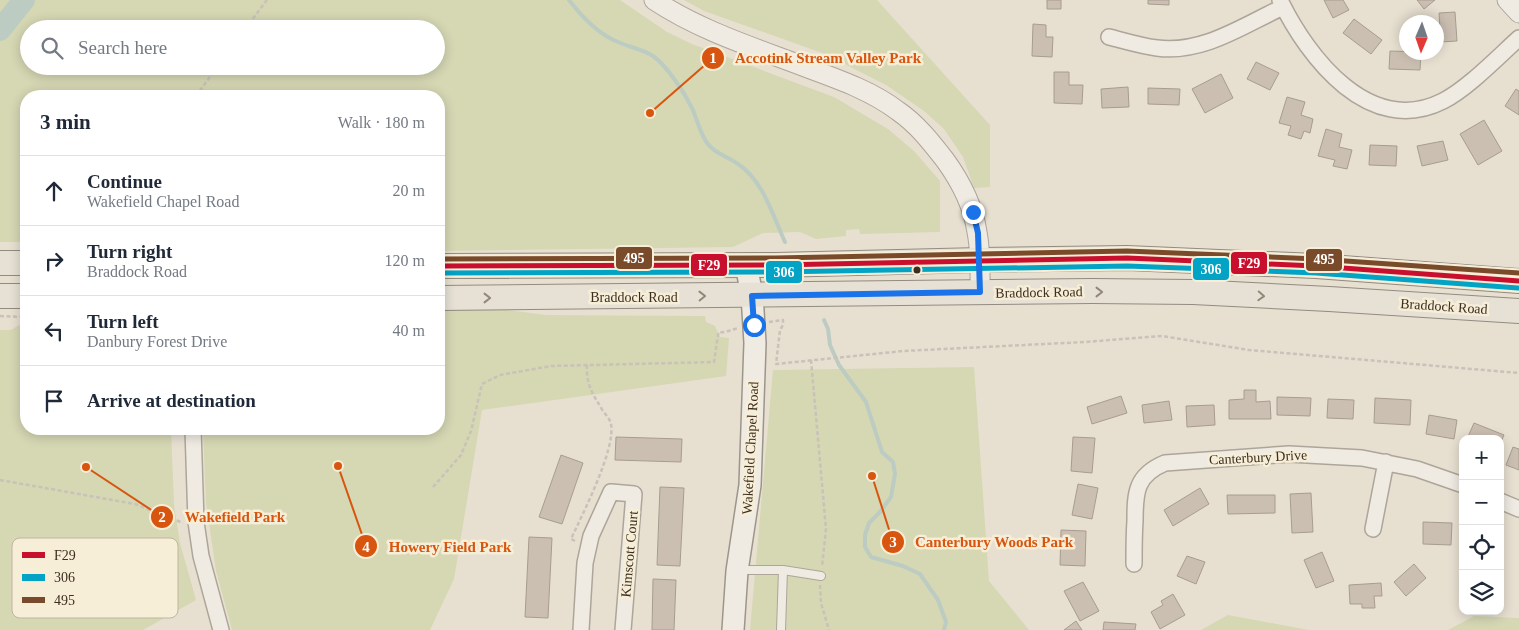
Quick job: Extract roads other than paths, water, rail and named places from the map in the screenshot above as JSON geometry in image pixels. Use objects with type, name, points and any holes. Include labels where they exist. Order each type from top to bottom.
[{"type":"main road","points":[[445,266],[746,265],[1127,258],[1325,267],[1519,282]]},
{"type":"main road","name":"Wakefield Chapel Road","points":[[733,630],[737,570],[750,485],[755,343],[752,296],[746,265]]},
{"type":"main road","name":"Braddock Road","points":[[445,298],[980,292],[1193,292],[1519,311]]},
{"type":"street","points":[[654,0],[719,34],[848,83],[877,97],[917,126],[951,168],[973,212],[978,233],[980,292]]},
{"type":"street","points":[[1507,0],[1519,13]]},
{"type":"street","points":[[1108,37],[1158,48],[1177,49],[1196,46],[1212,41],[1282,3],[1301,36],[1316,57],[1334,76],[1364,100],[1394,110],[1412,110],[1442,102],[1457,93],[1519,38]]},
{"type":"street","points":[[193,435],[196,519],[201,556],[221,630]]},
{"type":"street","name":"Canterbury Drive","points":[[1134,564],[1135,497],[1145,475],[1165,463],[1288,454],[1362,458],[1418,469],[1459,484]]},
{"type":"street","points":[[1372,529],[1386,462]]},
{"type":"street","name":"Kimscott Court","points":[[581,630],[584,563],[591,536],[611,492],[634,494],[623,630]]},
{"type":"street","points":[[1504,503],[1519,510]]},
{"type":"lane","points":[[737,570],[783,570],[821,576]]},
{"type":"lane","points":[[781,630],[783,570]]},
{"type":"waterway","points":[[0,30],[24,0]]},
{"type":"waterway","points":[[569,0],[597,30],[611,39],[653,56],[664,66],[689,102],[702,135],[710,147],[747,171],[761,189],[785,242]]},
{"type":"waterway","points":[[824,320],[828,329],[830,345],[839,365],[866,402],[882,452],[893,462],[895,474],[891,497],[869,523],[865,535],[865,547],[871,557],[903,566],[920,574],[938,600],[946,622],[944,630]]},
{"type":"place","name":"Accotink Stream Valley Park","points":[[650,113]]},
{"type":"place","name":"Howery Field Park","points":[[338,466]]},
{"type":"place","name":"Wakefield Park","points":[[86,467]]},
{"type":"place","name":"Canterbury Woods Park","points":[[872,476]]}]
